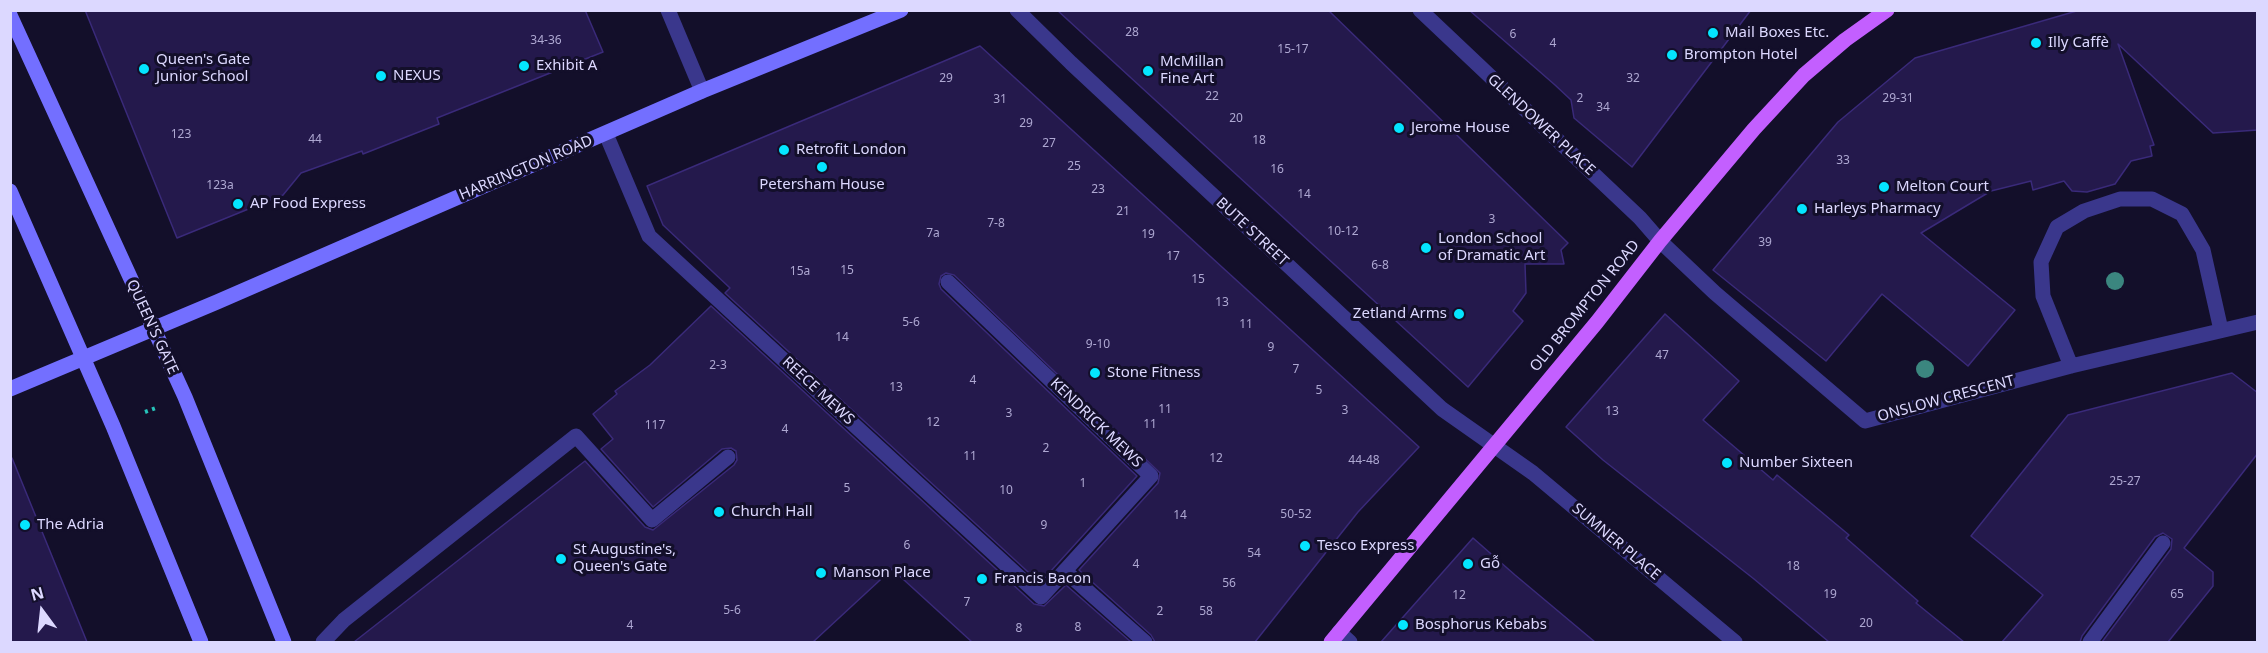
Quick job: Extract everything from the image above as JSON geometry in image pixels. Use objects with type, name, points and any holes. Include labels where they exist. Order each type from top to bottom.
[{"type":"main road","name":"OLD BROMPTON ROAD","points":[[1340,639],[1494,446],[1754,129],[1804,75],[1845,40],[1887,10]]},
{"type":"street","points":[[668,10],[702,91]]},
{"type":"street","name":"HARRINGTON ROAD","points":[[10,389],[702,91],[901,10]]},
{"type":"street","name":"BUTE STREET","points":[[1017,10],[1442,409],[1494,446]]},
{"type":"street","name":"GLENDOWER PLACE","points":[[1420,10],[1640,218],[1660,242]]},
{"type":"street","name":"QUEEN'S GATE","points":[[10,15],[185,397],[284,642]]},
{"type":"street","name":"REECE MEWS","points":[[606,134],[650,236],[1041,597],[1065,571]]},
{"type":"street","points":[[10,191],[83,357],[201,642]]},
{"type":"street","points":[[2071,366],[2043,296],[2041,262],[2057,227],[2084,211],[2120,200],[2152,199],[2182,214],[2203,250],[2221,330]]},
{"type":"street","name":"ONSLOW CRESCENT","points":[[1660,242],[1715,293],[1865,421],[2071,366],[2258,322]]},
{"type":"street","name":"KENDRICK MEWS","points":[[948,282],[1151,476],[1065,571]]},
{"type":"street","points":[[323,642],[344,620],[576,436],[652,520],[728,457]]},
{"type":"street","name":"SUMNER PLACE","points":[[1494,446],[1533,473],[1736,642]]},
{"type":"street","points":[[2090,642],[2163,543]]},
{"type":"street","points":[[1065,571],[1145,642]]},
{"type":"building","points":[[85,10],[585,10],[603,52],[437,118],[439,124],[363,154],[362,151],[301,173],[283,195],[177,238]]},
{"type":"building","points":[[1057,10],[1328,10],[1568,243],[1561,250],[1564,264],[1525,264],[1526,293],[1513,311],[1523,321],[1468,387]]},
{"type":"building","points":[[1469,10],[1751,10],[1632,167],[1574,118],[1571,100]]},
{"type":"building","name":"Melton Court","points":[[2080,10],[2258,10],[2258,130],[2213,133],[2118,44],[2154,145],[2150,146],[2152,156],[2131,161],[2115,184],[2087,192],[2072,191],[2064,181],[2033,190],[2031,181],[1991,191],[1921,233],[2015,310],[1968,366],[1882,294],[1826,361],[1713,270],[1838,122],[1915,58]]},
{"type":"building","points":[[980,46],[1419,447],[1358,512],[1255,642],[1155,642],[1151,635],[1079,570],[1158,483],[1160,473],[954,275],[946,273],[941,276],[939,284],[941,289],[1137,476],[1040,583],[725,293],[730,288],[663,225],[647,186]]},
{"type":"building","points":[[711,306],[1034,604],[1044,606],[1066,585],[1131,642],[972,642],[892,569],[813,642],[354,642],[585,461],[645,527],[653,530],[734,465],[737,460],[736,451],[731,448],[722,449],[653,507],[601,449],[613,439],[593,414],[617,394],[615,391],[650,365]]},
{"type":"building","points":[[1665,314],[1739,381],[1703,420],[1773,480],[1777,475],[1849,535],[1846,538],[1918,601],[1916,603],[1964,642],[1829,642],[1754,579],[1603,460],[1566,427]]},
{"type":"building","points":[[2232,373],[2258,393],[2258,453],[2184,548],[2213,572],[2213,586],[2168,642],[2102,642],[2171,549],[2172,539],[2163,533],[2155,537],[2082,636],[2080,642],[2002,642],[2043,595],[1971,536],[2068,415]]},
{"type":"building","points":[[10,458],[12,458],[87,642],[10,642]]},
{"type":"building","points":[[1473,538],[1515,575],[1595,642],[1381,642]]},
{"type":"place","name":"Mail Boxes Etc.","points":[[1713,33]]},
{"type":"place","name":"Illy Caffè","points":[[2036,43]]},
{"type":"place","name":"Brompton Hotel","points":[[1672,55]]},
{"type":"place","name":"Exhibit A","points":[[524,66]]},
{"type":"place","name":"Queen's Gate Junior School","points":[[144,69]]},
{"type":"place","name":"McMillan Fine Art","points":[[1148,71]]},
{"type":"place","name":"NEXUS","points":[[381,76]]},
{"type":"place","name":"Jerome House","points":[[1399,128]]},
{"type":"place","name":"Retrofit London","points":[[784,150]]},
{"type":"place","name":"Petersham House","points":[[822,167]]},
{"type":"place","name":"Melton Court","points":[[1884,187]]},
{"type":"place","name":"AP Food Express","points":[[238,204]]},
{"type":"place","name":"Harleys Pharmacy","points":[[1802,209]]},
{"type":"place","name":"London School of Dramatic Art","points":[[1426,248]]},
{"type":"place","name":"Zetland Arms","points":[[1459,314]]},
{"type":"place","name":"Stone Fitness","points":[[1095,373]]},
{"type":"place","name":"Number Sixteen","points":[[1727,463]]},
{"type":"place","name":"Church Hall","points":[[719,512]]},
{"type":"place","name":"The Adria","points":[[25,525]]},
{"type":"place","name":"Tesco Express","points":[[1305,546]]},
{"type":"place","name":"St Augustine's, Queen's Gate","points":[[561,559]]},
{"type":"place","name":"Gỗ","points":[[1468,564]]},
{"type":"place","name":"Manson Place","points":[[821,573]]},
{"type":"place","name":"Francis Bacon","points":[[982,579]]},
{"type":"place","name":"Bosphorus Kebabs","points":[[1403,625]]}]
